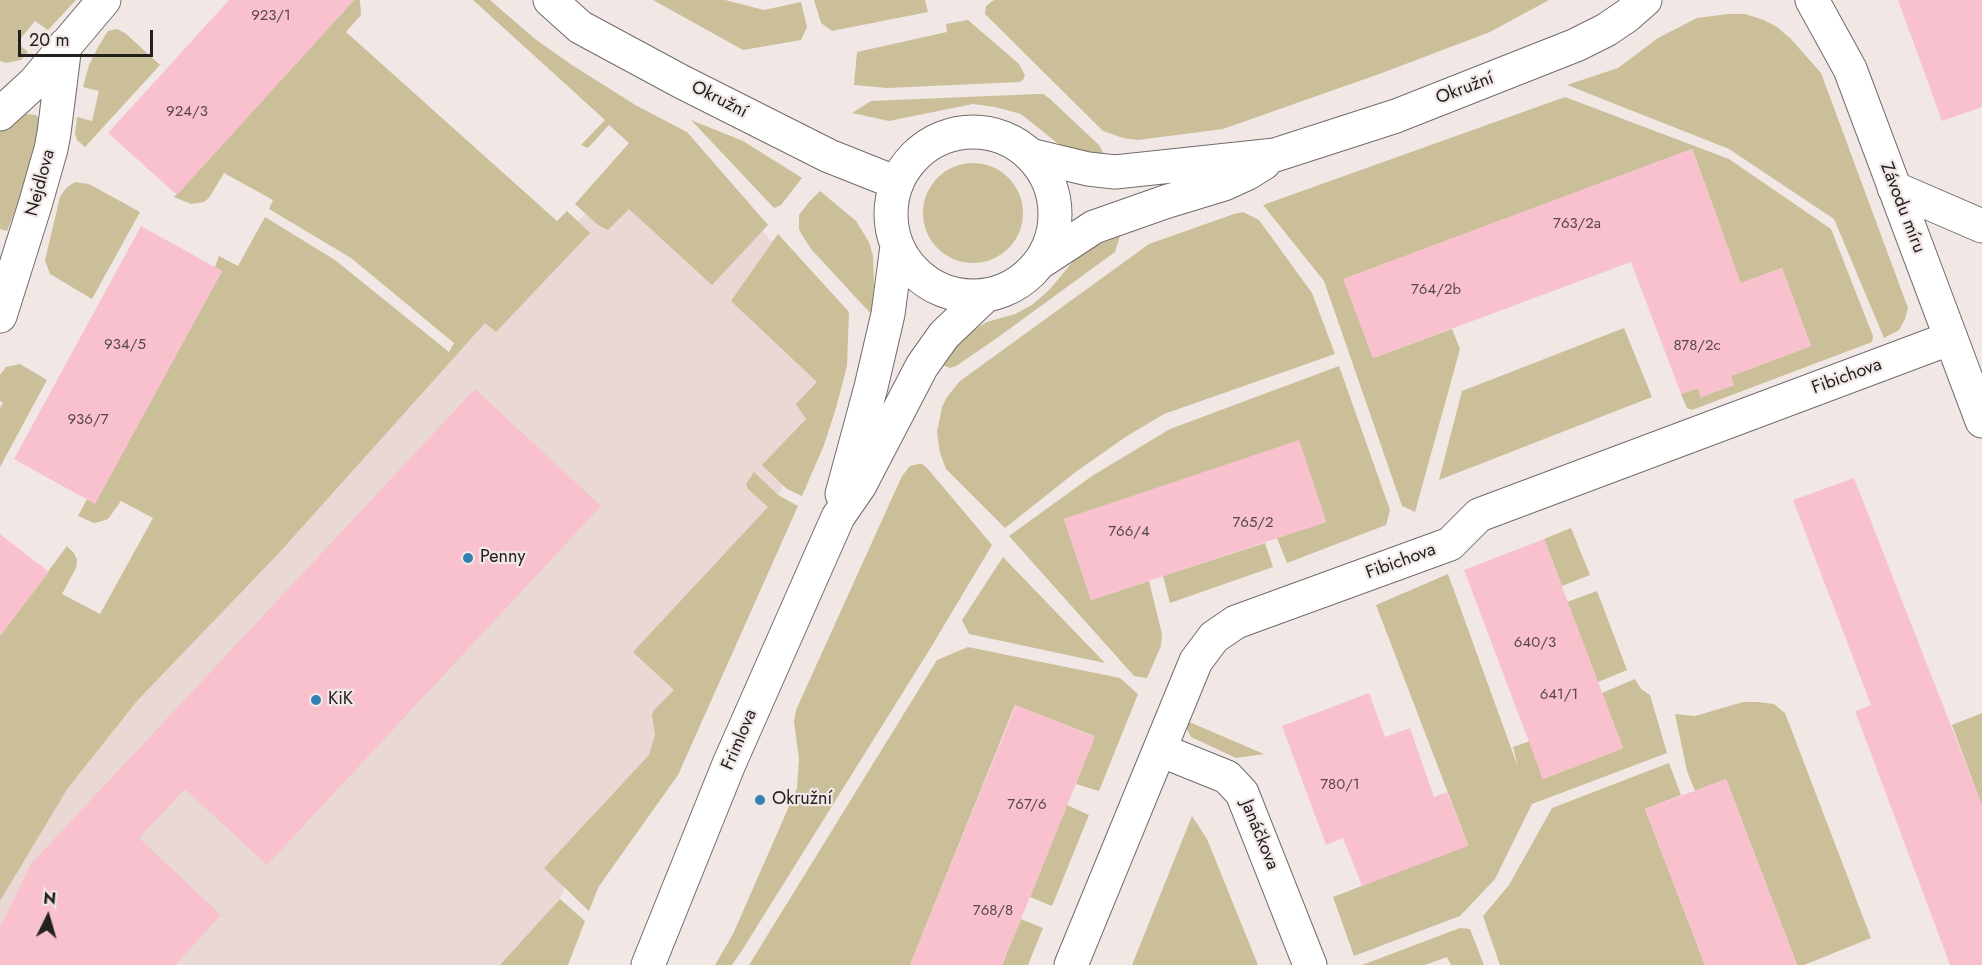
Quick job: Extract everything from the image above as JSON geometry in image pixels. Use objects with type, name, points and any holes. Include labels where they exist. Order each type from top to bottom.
[{"type":"street","points":[[0,114],[34,83],[104,0]]},
{"type":"street","name":"Okružní","points":[[550,0],[580,27],[682,82],[829,156],[897,183]]},
{"type":"street","name":"Okružní","points":[[1030,155],[1088,169],[1114,172],[1275,155],[1396,116],[1576,45],[1606,30],[1645,0]]},
{"type":"street","name":"Závodu míru","points":[[1812,0],[1850,69],[1982,421]]},
{"type":"street","name":"Nejdlova","points":[[0,316],[36,205],[52,141],[64,45]]},
{"type":"street","name":"Okružní","points":[[982,133],[1008,140],[1030,155],[1046,176],[1055,201],[1055,227],[1047,251],[1031,273],[1011,287],[986,295],[959,295],[934,286],[912,270],[897,246],[891,226],[891,204],[897,183],[911,161],[931,144],[956,134],[982,133]]},
{"type":"street","name":"Okružní","points":[[1039,263],[1094,227],[1224,184],[1248,174],[1275,155]]},
{"type":"street","points":[[1894,188],[1982,226]]},
{"type":"street","name":"Frimlova","points":[[838,517],[843,484],[871,387],[888,314],[897,246]]},
{"type":"street","name":"Frimlova","points":[[648,965],[729,764],[838,517],[860,484],[922,366],[944,334],[986,295]]},
{"type":"street","name":"Fibichova","points":[[1071,965],[1196,661],[1214,637],[1236,622],[1450,544],[1479,515],[1951,338]]},
{"type":"street","name":"Janáčkova","points":[[1160,750],[1227,777],[1242,793],[1310,965]]},
{"type":"shaded area","points":[[0,0],[76,0],[48,30],[35,21],[17,43],[28,52],[21,60],[6,63],[0,61]]},
{"type":"shaded area","points":[[354,0],[360,0],[361,15],[346,32],[557,221],[567,211],[590,233],[496,332],[485,323],[279,553],[137,701],[68,788],[0,901],[0,636],[67,546],[77,560],[76,568],[62,594],[100,614],[153,518],[121,501],[108,519],[94,523],[78,516],[87,499],[95,503],[222,271],[215,267],[219,256],[238,266],[265,217],[335,260],[449,352],[454,343],[351,258],[269,209],[273,200],[224,173],[209,198],[204,202],[191,204],[174,197]]},
{"type":"shaded area","points":[[473,0],[490,0],[535,39],[572,65],[637,106],[687,132],[768,225],[712,285],[629,209],[608,230],[598,225],[575,204],[629,143],[609,125],[588,148],[581,145],[605,120]]},
{"type":"shaded area","points":[[653,0],[725,0],[764,10],[801,2],[807,27],[801,40],[743,50]]},
{"type":"shaded area","points":[[814,0],[925,0],[928,12],[832,31],[821,23]]},
{"type":"shaded area","points":[[994,0],[1549,0],[1490,32],[1223,129],[1138,140],[1103,131],[985,14],[986,6]]},
{"type":"shaded area","points":[[1745,14],[1777,27],[1791,39],[1821,73],[1908,308],[1899,330],[1884,338],[1834,219],[1729,149],[1567,85],[1618,68],[1658,38],[1697,18]]},
{"type":"shaded area","points":[[968,20],[1019,64],[1025,75],[1023,80],[887,88],[854,85],[857,52],[947,32],[946,24]]},
{"type":"shaded area","points":[[117,29],[125,33],[160,65],[85,147],[77,140],[75,134],[77,117],[92,121],[99,91],[83,87],[89,65],[98,47],[108,31]]},
{"type":"shaded area","points":[[1043,94],[1099,145],[1105,156],[1091,155],[1061,146],[1021,114],[995,107],[973,104],[889,121],[852,113],[871,101]]},
{"type":"shaded area","points":[[1565,97],[1729,159],[1831,229],[1873,336],[1872,342],[1692,410],[1687,408],[1681,394],[1698,388],[1701,397],[1734,385],[1731,376],[1811,346],[1782,268],[1722,290],[1721,228],[1692,149],[1344,279],[1373,358],[1452,329],[1460,349],[1415,512],[1402,506],[1324,281],[1263,205]]},
{"type":"shaded area","points":[[20,113],[36,115],[40,120],[42,142],[7,231],[0,229],[0,131],[11,118]]},
{"type":"shaded area","points":[[691,120],[743,141],[802,178],[781,205],[774,208]]},
{"type":"shaded area","points":[[973,163],[992,167],[1008,178],[1019,194],[1023,213],[1019,232],[1008,248],[992,259],[973,263],[954,259],[938,248],[927,232],[923,213],[927,194],[938,178],[954,167]]},
{"type":"shaded area","points":[[75,182],[89,184],[140,212],[92,299],[50,274],[45,260],[60,197],[66,188]]},
{"type":"shaded area","points":[[611,186],[736,204],[849,322],[804,447],[778,495],[654,760],[571,872],[533,965],[0,965],[0,901],[68,788],[137,701],[279,553],[446,365]]},
{"type":"shaded area","points":[[820,191],[856,221],[869,242],[873,256],[874,286],[871,314],[811,249],[799,230],[799,215]]},
{"type":"shaded area","points":[[1243,212],[1259,220],[1312,293],[1335,354],[1164,414],[1127,436],[1077,471],[1005,528],[946,469],[940,453],[937,432],[942,407],[947,397],[960,381],[1149,244]]},
{"type":"shaded area","points":[[778,234],[849,312],[847,366],[824,445],[802,496],[787,489],[762,465],[806,419],[796,404],[817,382],[731,301]]},
{"type":"shaded area","points":[[1120,236],[1115,252],[997,338],[956,366],[950,368],[943,365],[967,333],[987,322],[1015,314],[1032,305],[1050,289],[1075,259],[1094,246]]},
{"type":"shaded area","points":[[1624,328],[1652,397],[1439,480],[1462,391]]},
{"type":"shaded area","points":[[20,364],[47,380],[0,467],[0,408],[3,403],[0,401],[0,375],[6,367]]},
{"type":"shaded area","points":[[1339,366],[1390,510],[1386,525],[1287,563],[1277,538],[1326,522],[1299,441],[1064,519],[1091,600],[1149,581],[1162,634],[1161,646],[1147,678],[1134,676],[1009,536],[1092,476],[1170,429]]},
{"type":"shaded area","points":[[918,464],[927,468],[992,545],[930,649],[741,952],[732,965],[715,965],[733,934],[797,788],[799,759],[794,722],[796,710],[902,476],[910,466]]},
{"type":"shaded area","points":[[754,472],[778,495],[798,506],[678,775],[598,888],[589,911],[544,868],[649,755],[655,735],[652,715],[654,710],[674,690],[633,652],[768,507],[748,489],[746,484]]},
{"type":"shaded area","points":[[1571,528],[1590,575],[1562,586],[1544,539]]},
{"type":"shaded area","points":[[1265,543],[1273,567],[1170,603],[1163,576]]},
{"type":"shaded area","points":[[1003,557],[1105,663],[969,634],[962,620]]},
{"type":"shaded area","points":[[1448,574],[1518,767],[1513,747],[1530,741],[1543,779],[1623,748],[1602,693],[1635,679],[1641,689],[1650,695],[1667,753],[1532,804],[1495,879],[1460,916],[1354,956],[1333,897],[1468,845],[1376,605]]},
{"type":"shaded area","points":[[1597,591],[1627,670],[1598,682],[1567,602]]},
{"type":"shaded area","points":[[968,647],[1120,678],[1138,694],[1099,791],[1076,784],[1094,736],[1015,705],[910,965],[749,965],[937,660]]},
{"type":"shaded area","points":[[1743,702],[1774,704],[1785,713],[1871,938],[1804,965],[1797,965],[1726,779],[1695,791],[1687,771],[1675,714],[1695,716]]},
{"type":"shaded area","points":[[1982,713],[1982,806],[1952,725]]},
{"type":"shaded area","points":[[1187,721],[1264,754],[1236,758],[1191,737],[1186,727]]},
{"type":"shaded area","points":[[1669,763],[1681,795],[1645,809],[1705,965],[1500,965],[1483,916],[1509,885],[1552,808]]},
{"type":"shaded area","points":[[1067,805],[1089,815],[1052,906],[1030,897]]},
{"type":"shaded area","points":[[1192,816],[1207,839],[1258,965],[1132,965]]},
{"type":"shaded area","points":[[560,899],[585,921],[568,965],[500,965]]},
{"type":"shaded area","points":[[1021,919],[1043,928],[1028,965],[1002,965]]},
{"type":"shaded area","points":[[1460,928],[1470,929],[1484,965],[1451,965],[1447,957],[1425,965],[1362,965]]},
{"type":"building","points":[[229,0],[354,0],[177,195],[108,133]]},
{"type":"building","points":[[1898,0],[1982,0],[1982,107],[1942,121]]},
{"type":"building","points":[[1692,149],[1741,283],[1782,268],[1811,346],[1731,376],[1734,385],[1701,397],[1698,388],[1681,394],[1631,262],[1373,358],[1343,279]]},
{"type":"building","points":[[141,226],[222,271],[95,504],[14,459]]},
{"type":"building","points":[[475,389],[601,506],[267,865],[185,789],[139,838],[221,915],[175,965],[0,965],[0,927],[31,864]]},
{"type":"building","points":[[1299,440],[1326,522],[1091,600],[1064,519]]},
{"type":"building","points":[[1854,478],[1982,805],[1982,965],[1950,965],[1855,711],[1871,705],[1793,500]]},
{"type":"building","points":[[0,534],[49,572],[0,636]]},
{"type":"building","points":[[1544,539],[1623,748],[1543,779],[1464,570]]},
{"type":"building","points":[[1369,693],[1385,737],[1410,728],[1434,797],[1447,792],[1468,846],[1362,886],[1343,838],[1326,845],[1282,726]]},
{"type":"building","points":[[1016,705],[1095,737],[1021,919],[1002,965],[910,965]]},
{"type":"building","points":[[1726,779],[1797,965],[1705,965],[1645,809]]},
{"type":"place","name":"Penny","points":[[468,558]]},
{"type":"place","name":"KiK","points":[[316,700]]},
{"type":"place","name":"Okružní","points":[[760,800]]}]
